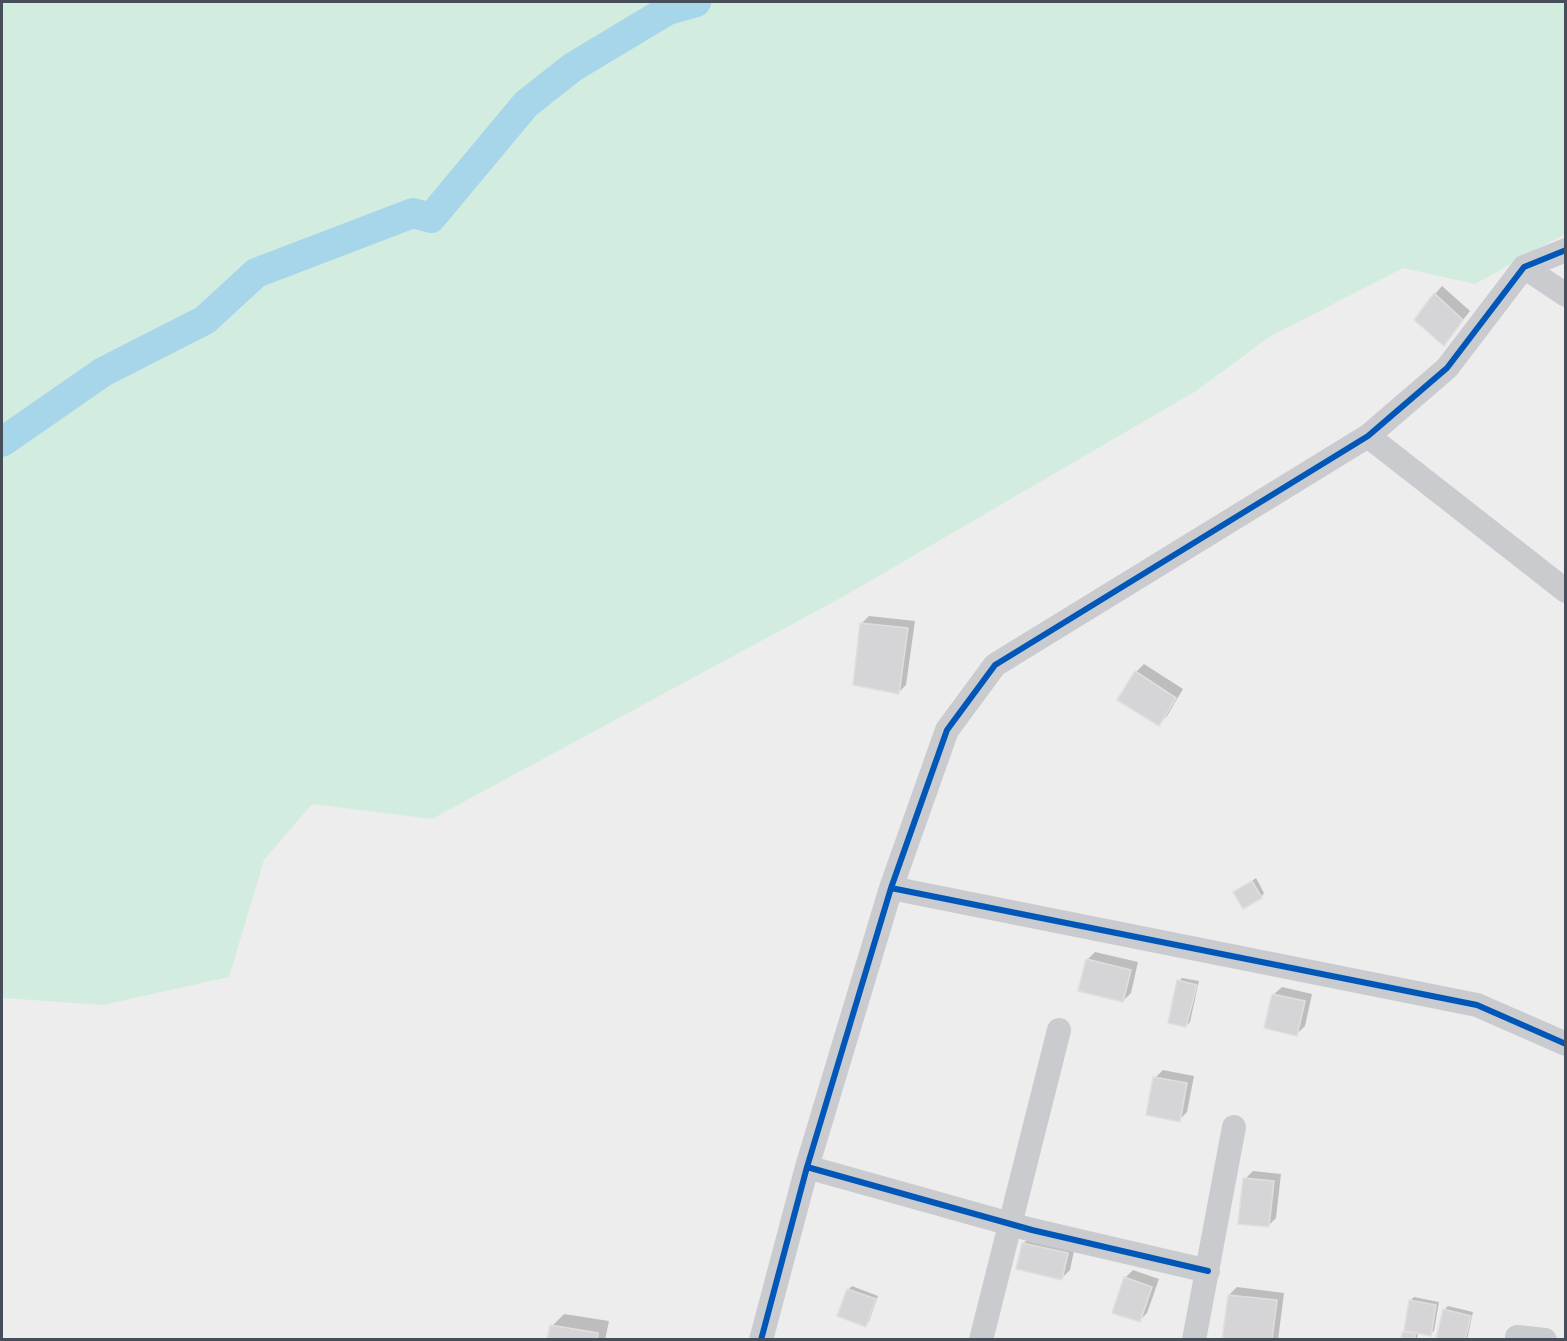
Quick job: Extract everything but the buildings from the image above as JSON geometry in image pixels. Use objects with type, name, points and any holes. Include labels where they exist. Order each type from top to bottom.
[{"type":"street","points":[[761,1340],[807,1167],[891,888],[946,730],[995,665],[1368,436],[1447,368],[1524,267],[1566,250]]},
{"type":"street","points":[[1524,267],[1566,295]]},
{"type":"street","points":[[1368,436],[1566,591]]},
{"type":"street","points":[[891,888],[1477,1005],[1566,1044]]},
{"type":"street","points":[[981,1340],[1059,1030]]},
{"type":"street","points":[[1194,1340],[1234,1127]]},
{"type":"street","points":[[807,1167],[1011,1224],[1208,1271]]},
{"type":"street","points":[[1517,1340],[1517,1336],[1545,1340]]},
{"type":"green space","points":[[2,2],[1565,2],[1565,234],[1475,284],[1403,268],[1269,337],[1196,391],[846,595],[432,819],[312,804],[264,860],[229,977],[103,1005],[4,998],[2,995]]},
{"type":"waterway","points":[[2,442],[103,372],[205,320],[256,273],[413,213],[431,218],[526,104],[573,67],[668,10],[696,2]]},
{"type":"cycle path","points":[[761,1340],[807,1167],[891,888],[947,730],[995,665],[1368,436],[1447,368],[1524,267],[1566,250]]},
{"type":"cycle path","points":[[891,888],[1477,1005],[1566,1044]]},
{"type":"cycle path","points":[[807,1167],[1032,1230],[1208,1271]]}]
